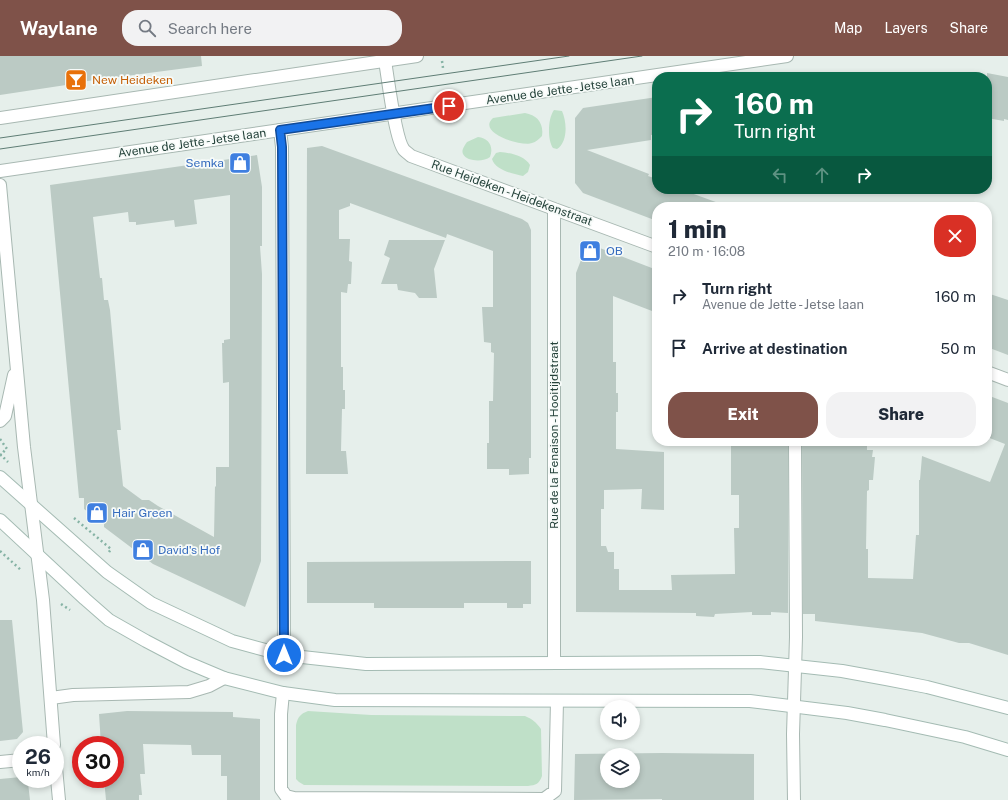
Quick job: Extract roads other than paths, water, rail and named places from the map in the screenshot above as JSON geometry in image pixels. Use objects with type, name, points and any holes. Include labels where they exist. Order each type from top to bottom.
[{"type":"street","points":[[0,118],[384,58],[417,56]]},
{"type":"street","name":"Avenue de Jette - Jetse laan","points":[[679,72],[787,56]]},
{"type":"street","name":"Rue Heideken - Heidekenstraat","points":[[384,58],[400,142],[404,150],[411,156],[652,245]]},
{"type":"street","name":"Avenue de Jette - Jetse laan","points":[[0,171],[652,76]]},
{"type":"street","points":[[280,130],[282,154],[284,655]]},
{"type":"street","points":[[0,185],[16,362],[43,600],[53,736]]},
{"type":"street","name":"Rue de la Fenaison - Hooitijdstraat","points":[[554,209],[554,662]]},
{"type":"street","points":[[0,421],[5,416],[16,362]]},
{"type":"street","points":[[992,374],[1008,380]]},
{"type":"street","points":[[794,800],[795,446]]},
{"type":"street","points":[[0,477],[106,572],[151,603],[232,640],[284,655],[366,664],[760,662],[842,671],[886,679],[927,687],[1008,708]]},
{"type":"street","points":[[0,520],[109,620],[186,662],[224,678],[283,693],[335,700],[736,701],[794,706],[899,722],[1008,750]]},
{"type":"street","points":[[51,698],[189,692],[208,686],[224,678]]},
{"type":"street","points":[[283,693],[281,714],[281,789],[286,796],[294,798],[544,799],[555,791],[557,701]]},
{"type":"street","points":[[0,762],[12,761]]},
{"type":"street","points":[[58,788],[59,800]]},
{"type":"tram line","points":[[0,138],[569,56]]},
{"type":"tram line","points":[[0,149],[642,56]]},
{"type":"place","name":"New Heideken","points":[[76,80]]},
{"type":"place","name":"Semka","points":[[240,163]]},
{"type":"place","name":"OB","points":[[590,251]]},
{"type":"place","name":"Hair Green","points":[[97,513]]},
{"type":"place","name":"David's Hof","points":[[143,550]]}]
